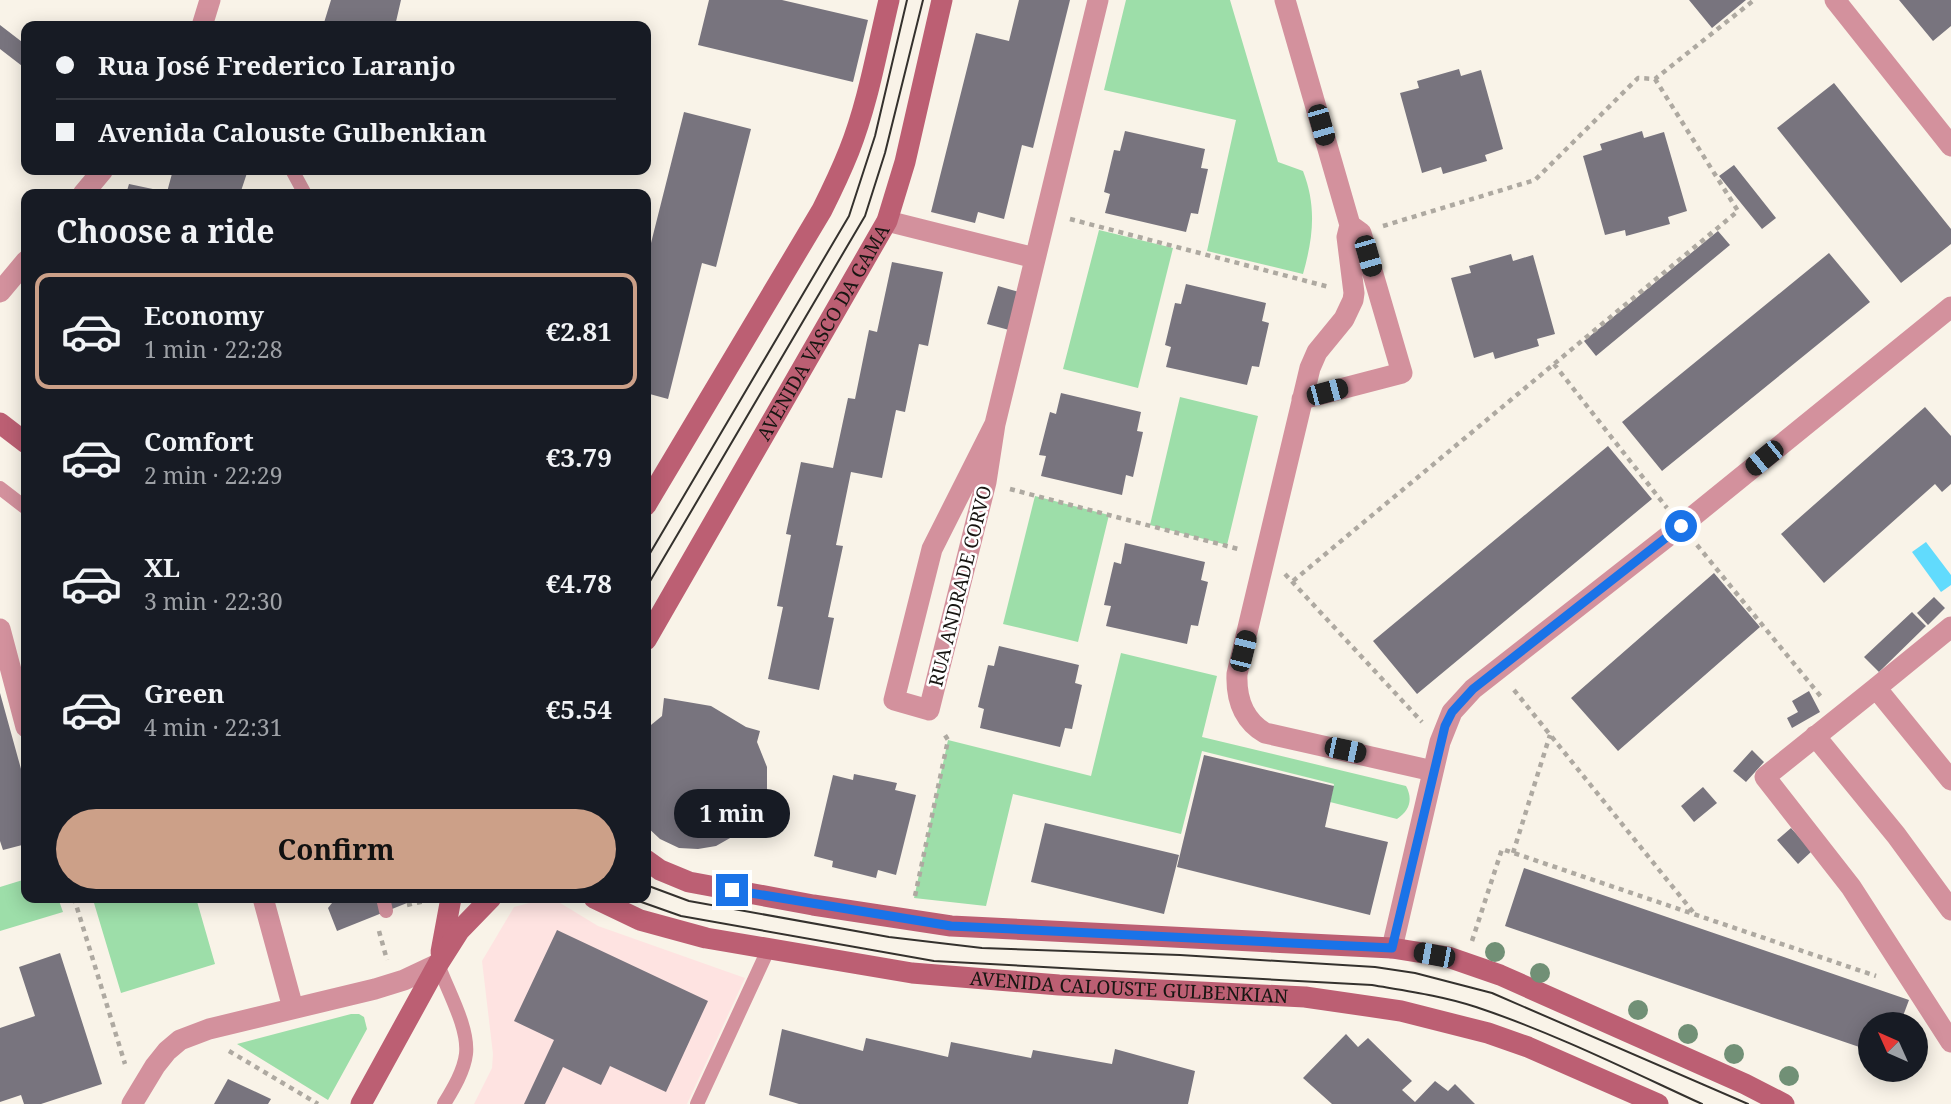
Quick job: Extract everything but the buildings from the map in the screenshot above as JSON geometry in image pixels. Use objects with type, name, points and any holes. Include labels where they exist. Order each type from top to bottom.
[{"type":"main road","points":[[651,497],[822,210],[836,182],[850,150],[862,110],[889,0]]},
{"type":"main road","name":"AVENIDA VASCO DA GAMA","points":[[651,631],[887,221],[905,162],[942,0]]},
{"type":"main road","points":[[0,423],[21,439]]},
{"type":"main road","points":[[651,864],[689,882],[951,926],[1392,948],[1465,962],[1596,1017],[1784,1104]]},
{"type":"main road","points":[[438,964],[450,903]]},
{"type":"main road","points":[[361,1104],[438,964],[459,931],[486,903]]},
{"type":"main road","name":"AVENIDA CALOUSTE GULBENKIAN","points":[[604,903],[640,920],[672,930],[768,950],[874,967],[969,979],[1305,997],[1389,1009],[1488,1033],[1552,1057],[1658,1104]]},
{"type":"street","points":[[204,21],[210,0]]},
{"type":"street","name":"RUA ANDRADE CORVO","points":[[995,424],[932,549],[894,700],[929,710],[986,482],[995,424],[1098,0]]},
{"type":"street","points":[[1285,0],[1402,373],[1302,399]]},
{"type":"street","points":[[1835,0],[1951,146]]},
{"type":"street","points":[[87,189],[99,175]]},
{"type":"street","points":[[887,221],[1035,258]]},
{"type":"street","points":[[1355,229],[1347,237],[1354,293],[1344,319],[1317,352],[1302,399],[1237,674],[1240,700],[1252,725],[1265,733],[1433,771]]},
{"type":"street","points":[[0,292],[21,267]]},
{"type":"street","points":[[1392,948],[1440,742],[1452,712],[1473,689],[1681,526],[1951,307]]},
{"type":"street","points":[[0,624],[21,654]]},
{"type":"street","points":[[1951,627],[1765,777],[1851,887],[1951,1042]]},
{"type":"street","points":[[0,629],[21,708]]},
{"type":"street","points":[[1875,688],[1951,780]]},
{"type":"street","points":[[1815,736],[1896,835],[1951,909]]},
{"type":"street","points":[[264,903],[293,1008]]},
{"type":"street","points":[[134,1101],[155,1066],[180,1040],[293,1008],[393,984],[438,964]]},
{"type":"lane","points":[[0,488],[21,504]]},
{"type":"lane","points":[[697,1104],[768,950]]},
{"type":"lane","points":[[438,964],[449,988],[467,1046],[464,1065],[444,1104]]},
{"type":"path","points":[[1355,229],[1535,180],[1638,78],[1655,79],[1754,0]]},
{"type":"path","points":[[1293,581],[1738,211],[1655,79]]},
{"type":"path","points":[[1046,213],[1354,293]]},
{"type":"path","points":[[1554,364],[1681,526],[1838,717]]},
{"type":"path","points":[[986,482],[1266,557],[1293,581],[1440,742]]},
{"type":"path","points":[[1498,670],[1694,914]]},
{"type":"path","points":[[910,920],[948,740],[929,710]]},
{"type":"path","points":[[1513,853],[1550,734]]},
{"type":"path","points":[[1465,962],[1502,849],[1915,989]]},
{"type":"path","points":[[75,903],[134,1101]]},
{"type":"path","points":[[384,904],[375,914],[393,984]]},
{"type":"path","points":[[199,1033],[318,1104]]},
{"type":"shaded area","points":[[529,903],[560,903],[598,926],[745,978],[687,1104],[474,1104],[492,1068],[493,1054],[482,961],[514,907]]},
{"type":"green space","points":[[1126,0],[1230,0],[1278,162],[1303,171],[1307,184],[1312,223],[1303,274],[1207,251],[1236,120],[1104,90]]},
{"type":"green space","points":[[1099,230],[1173,248],[1138,388],[1063,369]]},
{"type":"green space","points":[[1180,397],[1258,416],[1227,545],[1150,525]]},
{"type":"green space","points":[[1035,496],[1109,515],[1078,642],[1003,624]]},
{"type":"green space","points":[[1121,653],[1217,676],[1202,737],[1406,786],[1409,795],[1407,808],[1397,819],[1330,802],[1334,784],[1202,751],[1181,834],[1013,794],[986,906],[914,898],[948,740],[1091,776]]},
{"type":"green space","points":[[21,881],[21,903],[60,903],[63,912],[0,931],[0,887]]},
{"type":"green space","points":[[94,903],[197,903],[215,964],[121,993]]},
{"type":"green space","points":[[351,1014],[364,1017],[367,1029],[328,1100],[237,1044]]},
{"type":"water","points":[[1926,542],[1951,575],[1951,585],[1941,592],[1912,552]]},
{"type":"tram line","points":[[651,552],[849,216],[875,136],[907,0]]},
{"type":"tram line","points":[[651,580],[865,216],[885,153],[923,0]]},
{"type":"tram line","points":[[651,887],[689,901],[889,937],[982,948],[1180,955],[1375,967],[1415,973],[1492,993],[1748,1104]]},
{"type":"tram line","points":[[644,903],[681,916],[934,961],[1372,985],[1425,994],[1476,1007],[1534,1028],[1702,1104]]},
{"type":"route","points":[[732,890],[951,926],[1392,948],[1437,757],[1445,726],[1452,712],[1473,689],[1681,526]]}]
